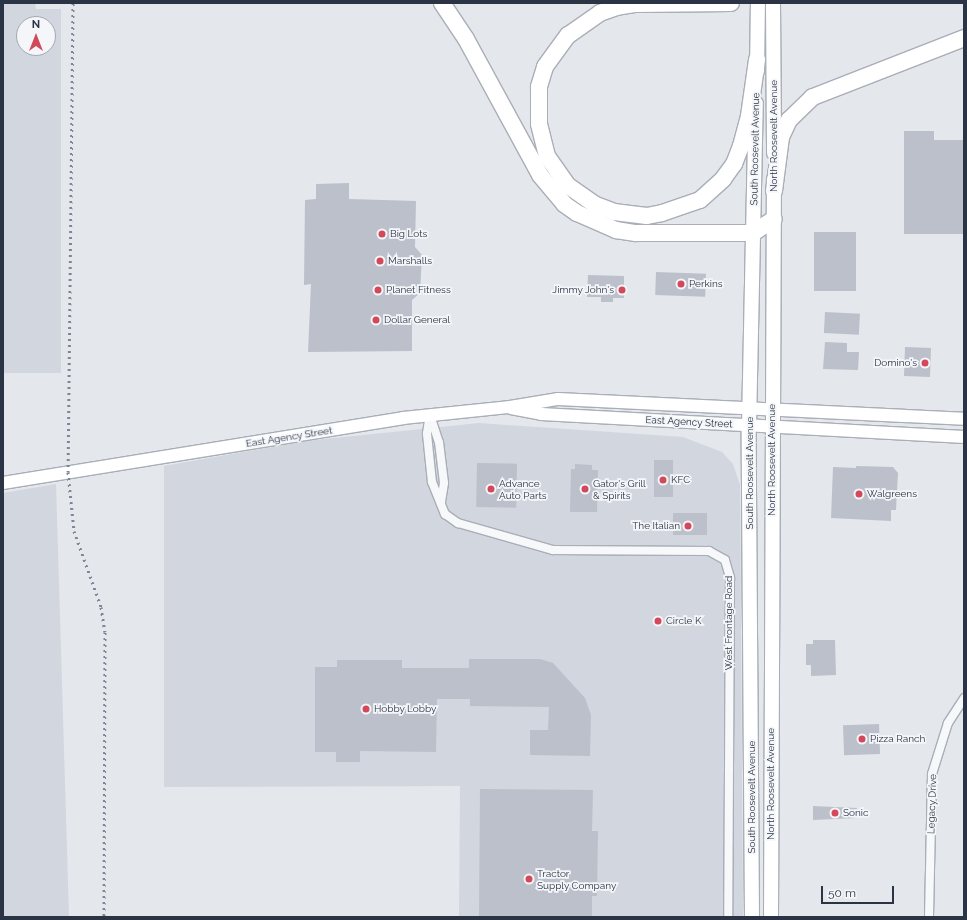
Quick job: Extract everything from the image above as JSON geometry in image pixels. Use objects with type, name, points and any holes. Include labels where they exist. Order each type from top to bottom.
[{"type":"highway","points":[[442,3],[466,39],[540,175],[564,204],[598,224],[623,231],[754,233],[774,219]]},
{"type":"highway","points":[[731,3],[634,4],[617,7],[600,13],[568,35],[545,67],[539,87],[539,124],[547,156],[567,185],[596,205],[614,212],[647,216],[680,208],[700,200],[723,179],[741,146],[749,116],[757,60]]},
{"type":"highway","name":"South Roosevelt Avenue","points":[[752,917],[749,408],[758,3]]},
{"type":"highway","name":"North Roosevelt Avenue","points":[[771,917],[774,3]]},
{"type":"highway","points":[[774,191],[781,137],[789,120],[813,97],[964,38]]},
{"type":"main road","name":"East Agency Street","points":[[3,483],[430,414],[510,407],[535,402],[571,399],[964,419]]},
{"type":"main road","name":"East Agency Street","points":[[510,407],[541,414],[964,437]]},
{"type":"street","points":[[430,414],[439,442],[443,476],[440,502]]},
{"type":"street","name":"West Frontage Road","points":[[430,414],[427,434],[432,482],[445,514],[458,523],[542,548],[563,551],[709,551],[725,560],[730,578],[728,917]]},
{"type":"street","name":"Legacy Drive","points":[[929,917],[932,774],[948,724],[964,698]]},
{"type":"shaded area","points":[[3,3],[35,3],[36,9],[61,9],[61,373],[3,373]]},
{"type":"shaded area","points":[[479,423],[683,437],[722,452],[733,464],[740,485],[743,917],[459,917],[460,786],[164,787],[164,466],[306,441]]},
{"type":"shaded area","points":[[56,484],[69,917],[3,917],[3,493]]},
{"type":"building","points":[[904,131],[934,131],[934,140],[964,140],[964,234],[904,234]]},
{"type":"building","points":[[349,183],[349,199],[416,201],[415,247],[422,255],[420,293],[412,300],[412,351],[308,352],[311,284],[304,285],[305,200],[316,199],[316,184]]},
{"type":"building","points":[[814,232],[856,232],[856,291],[814,291]]},
{"type":"building","name":"Perkins","points":[[656,272],[706,274],[705,297],[655,295]]},
{"type":"building","points":[[588,275],[624,276],[624,298],[613,298],[613,302],[601,302],[601,297],[587,297]]},
{"type":"building","points":[[825,312],[860,314],[859,335],[824,333]]},
{"type":"building","points":[[825,342],[847,343],[847,352],[859,352],[858,370],[823,369]]},
{"type":"building","points":[[905,347],[931,348],[930,377],[904,376]]},
{"type":"building","points":[[654,460],[673,460],[673,497],[654,497]]},
{"type":"building","points":[[477,463],[517,464],[516,508],[476,507]]},
{"type":"building","points":[[575,464],[592,465],[592,470],[598,470],[597,512],[570,512],[571,469],[575,469]]},
{"type":"building","points":[[856,466],[893,467],[898,473],[896,510],[891,510],[891,521],[831,518],[833,467],[856,468]]},
{"type":"building","points":[[673,513],[707,513],[707,535],[673,535]]},
{"type":"building","points":[[813,640],[835,640],[836,675],[811,676],[811,665],[806,665],[806,644],[813,644]]},
{"type":"building","points":[[469,659],[540,659],[553,663],[585,698],[591,715],[590,756],[530,755],[530,730],[548,730],[549,707],[470,706],[470,699],[437,699],[436,752],[360,751],[360,762],[336,762],[336,752],[315,752],[315,667],[337,667],[337,660],[402,660],[402,668],[469,668]]},
{"type":"building","name":"Pizza Ranch","points":[[879,724],[880,754],[844,755],[843,725]]},
{"type":"building","points":[[480,789],[593,790],[592,831],[598,831],[597,896],[592,896],[592,917],[479,917]]},
{"type":"building","name":"Sonic","points":[[813,806],[857,808],[857,818],[813,820]]},
{"type":"railway","points":[[73,3],[68,472],[74,531],[101,607],[105,632],[104,917]]},
{"type":"place","name":"Big Lots","points":[[382,234]]},
{"type":"place","name":"Marshalls","points":[[380,261]]},
{"type":"place","name":"Perkins","points":[[681,284]]},
{"type":"place","name":"Planet Fitness","points":[[378,290]]},
{"type":"place","name":"Jimmy John's","points":[[622,290]]},
{"type":"place","name":"Dollar General","points":[[376,320]]},
{"type":"place","name":"Domino's","points":[[925,363]]},
{"type":"place","name":"KFC","points":[[663,480]]},
{"type":"place","name":"Advance Auto Parts","points":[[491,489]]},
{"type":"place","name":"Gator's Grill & Spirits","points":[[585,489]]},
{"type":"place","name":"Walgreens","points":[[859,494]]},
{"type":"place","name":"The Italian","points":[[688,526]]},
{"type":"place","name":"Circle K","points":[[658,621]]},
{"type":"place","name":"Hobby Lobby","points":[[366,709]]},
{"type":"place","name":"Pizza Ranch","points":[[862,739]]},
{"type":"place","name":"Sonic","points":[[835,813]]},
{"type":"place","name":"Tractor Supply Company","points":[[529,879]]}]
